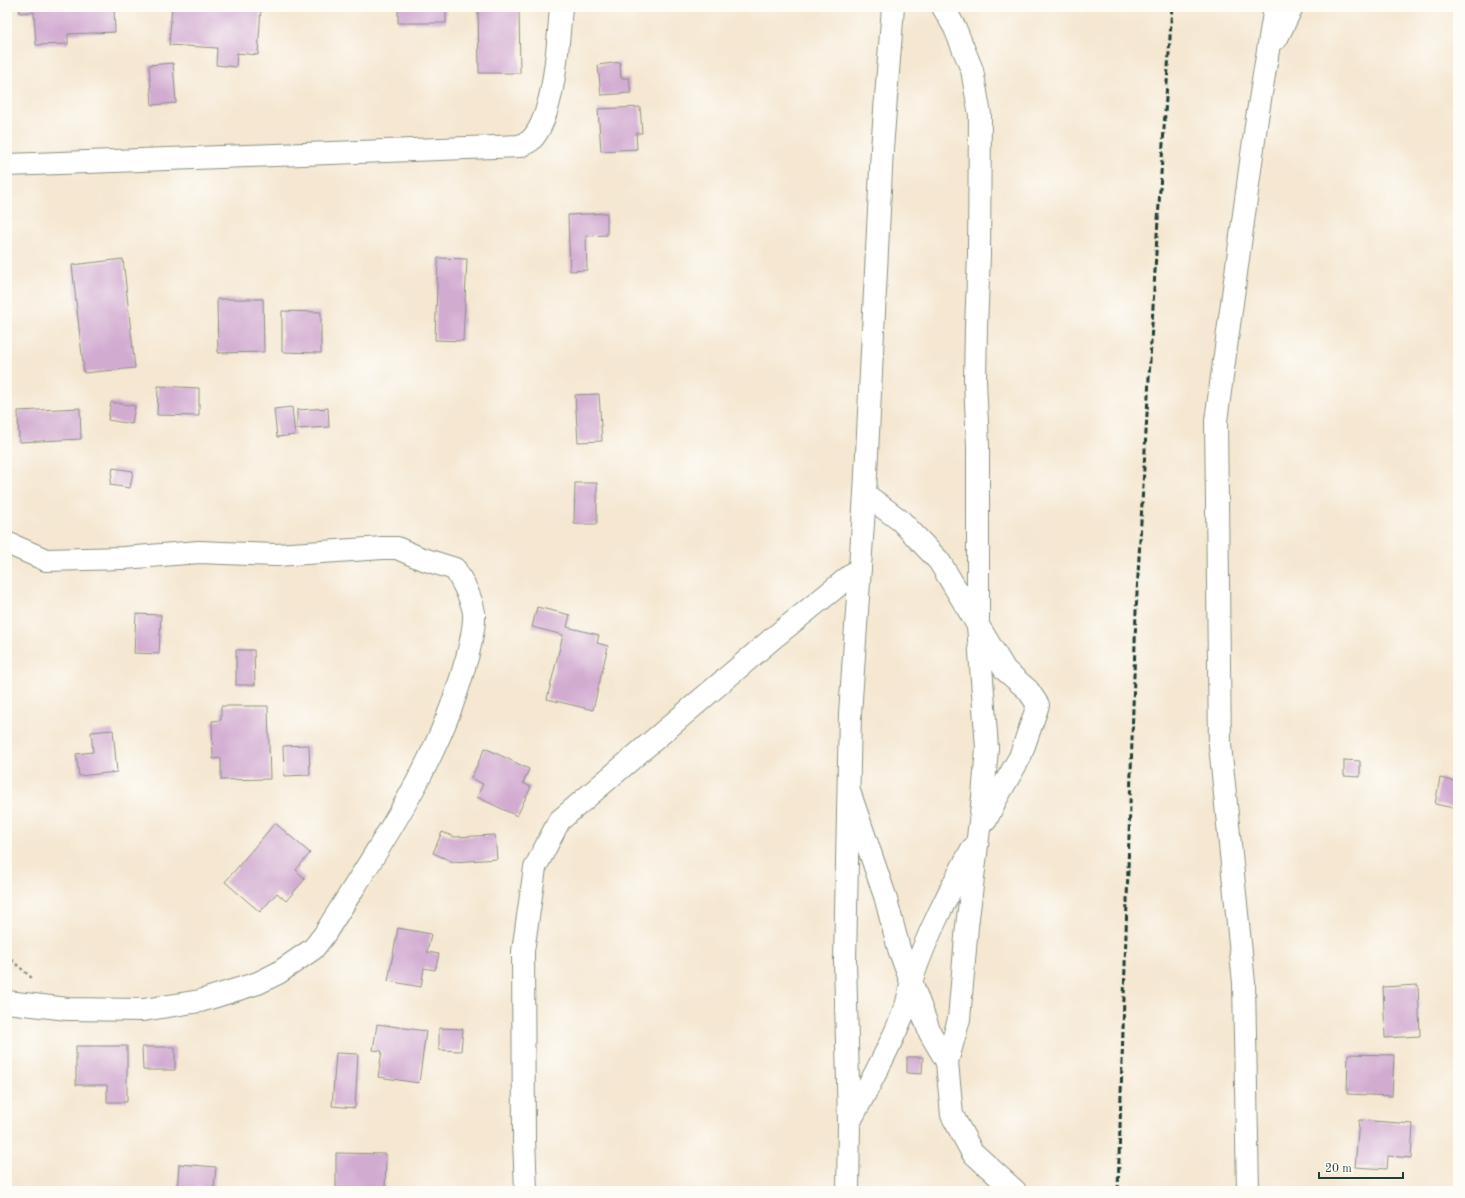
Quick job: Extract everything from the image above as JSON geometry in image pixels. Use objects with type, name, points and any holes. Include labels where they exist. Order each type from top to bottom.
[{"type":"street","points":[[7,165],[520,146],[530,141],[544,118],[555,72],[561,7]]},
{"type":"street","points":[[848,1191],[849,1123],[845,961],[850,714],[865,494],[882,149],[893,7]]},
{"type":"street","points":[[943,7],[954,28],[972,70],[980,115],[979,255],[975,380],[978,446],[978,625],[987,748],[983,797],[967,926],[959,1019],[947,1062],[952,1115],[965,1140],[972,1152],[1015,1191]]},
{"type":"street","points":[[1248,1191],[1244,983],[1220,745],[1216,421],[1257,118],[1275,7]]},
{"type":"street","points":[[1266,60],[1292,7]]},
{"type":"street","points":[[849,1123],[891,1042],[904,1012],[912,982],[927,941],[946,898],[978,838],[996,799],[1020,757],[1038,705],[1028,690],[1005,670],[939,561],[901,521],[865,494]]},
{"type":"street","points":[[7,543],[46,560],[124,558],[199,552],[276,555],[397,548],[420,558],[455,568],[465,586],[474,613],[470,647],[460,685],[417,784],[324,935],[313,950],[278,973],[258,983],[200,1001],[143,1010],[68,1009],[7,1002]]},
{"type":"street","points":[[526,1191],[524,1139],[523,951],[535,868],[559,821],[772,639],[860,568]]},
{"type":"street","points":[[849,791],[885,896],[899,949],[930,1033],[947,1062]]},
{"type":"building","points":[[19,7],[114,7],[115,32],[68,34],[68,44],[36,45],[34,12],[20,13]]},
{"type":"building","points":[[172,7],[261,7],[258,55],[237,53],[236,67],[216,65],[217,48],[169,45]]},
{"type":"building","points":[[398,7],[446,7],[446,23],[398,23]]},
{"type":"building","points":[[478,7],[519,7],[520,73],[479,73]]},
{"type":"building","points":[[620,62],[621,78],[629,78],[631,93],[601,95],[598,65]]},
{"type":"building","points":[[173,63],[176,103],[152,105],[149,65]]},
{"type":"building","points":[[640,107],[642,133],[636,133],[637,149],[601,151],[598,109]]},
{"type":"building","points":[[607,213],[607,235],[586,236],[587,270],[570,271],[568,215]]},
{"type":"building","points":[[438,258],[467,259],[463,341],[435,340]]},
{"type":"building","points":[[123,259],[135,368],[84,373],[72,265]]},
{"type":"building","points":[[217,299],[263,299],[264,352],[218,353]]},
{"type":"building","points":[[282,311],[321,312],[321,353],[282,352]]},
{"type":"building","points":[[158,386],[199,388],[199,416],[157,415]]},
{"type":"building","points":[[599,394],[602,441],[578,442],[575,395]]},
{"type":"building","points":[[111,402],[135,406],[132,424],[108,420]]},
{"type":"building","points":[[292,407],[295,435],[277,437],[274,409]]},
{"type":"building","points":[[80,408],[81,439],[19,442],[18,411]]},
{"type":"building","points":[[328,408],[329,427],[297,429],[297,410]]},
{"type":"building","points":[[113,468],[133,471],[130,488],[110,485]]},
{"type":"building","points":[[575,483],[597,483],[597,524],[574,524]]},
{"type":"building","points":[[537,607],[570,615],[567,627],[599,635],[597,643],[608,646],[593,710],[547,699],[563,635],[532,627]]},
{"type":"building","points":[[136,614],[161,615],[159,654],[134,653]]},
{"type":"building","points":[[236,650],[254,650],[255,685],[236,685]]},
{"type":"building","points":[[221,706],[268,706],[270,779],[221,780],[221,758],[213,759],[212,721],[221,720]]},
{"type":"building","points":[[113,730],[117,772],[79,776],[76,754],[93,752],[91,732]]},
{"type":"building","points":[[309,745],[310,775],[284,776],[283,746]]},
{"type":"building","points":[[485,748],[529,769],[523,783],[531,787],[517,816],[477,797],[483,784],[471,778]]},
{"type":"building","points":[[1344,760],[1360,761],[1360,777],[1344,776]]},
{"type":"building","points":[[1440,778],[1458,782],[1458,809],[1435,804]]},
{"type":"building","points":[[275,823],[310,853],[296,870],[305,879],[286,901],[277,893],[260,912],[225,882]]},
{"type":"building","points":[[442,832],[455,837],[495,835],[497,859],[453,862],[433,853]]},
{"type":"building","points":[[398,928],[431,934],[427,952],[439,954],[435,970],[424,968],[421,987],[388,981]]},
{"type":"building","points":[[1456,969],[1458,969],[1458,993],[1457,993]]},
{"type":"building","points":[[1418,985],[1420,1036],[1385,1038],[1383,987]]},
{"type":"building","points":[[377,1024],[426,1031],[419,1083],[378,1077],[382,1051],[373,1050]]},
{"type":"building","points":[[439,1028],[463,1029],[461,1051],[439,1050]]},
{"type":"building","points":[[76,1046],[127,1046],[127,1102],[107,1102],[107,1085],[76,1085]]},
{"type":"building","points":[[142,1047],[175,1047],[175,1070],[143,1070]]},
{"type":"building","points":[[336,1053],[358,1054],[355,1108],[332,1106]]},
{"type":"building","points":[[1348,1054],[1394,1055],[1392,1096],[1347,1094]]},
{"type":"building","points":[[907,1057],[923,1057],[922,1074],[907,1073]]},
{"type":"building","points":[[1359,1120],[1413,1124],[1411,1158],[1388,1156],[1387,1169],[1355,1167]]},
{"type":"building","points":[[336,1153],[386,1154],[385,1191],[336,1190]]},
{"type":"building","points":[[179,1164],[216,1167],[214,1188],[197,1187],[197,1191],[177,1191]]},
{"type":"railway","points":[[1118,1191],[1136,611],[1157,235],[1172,7]]}]
